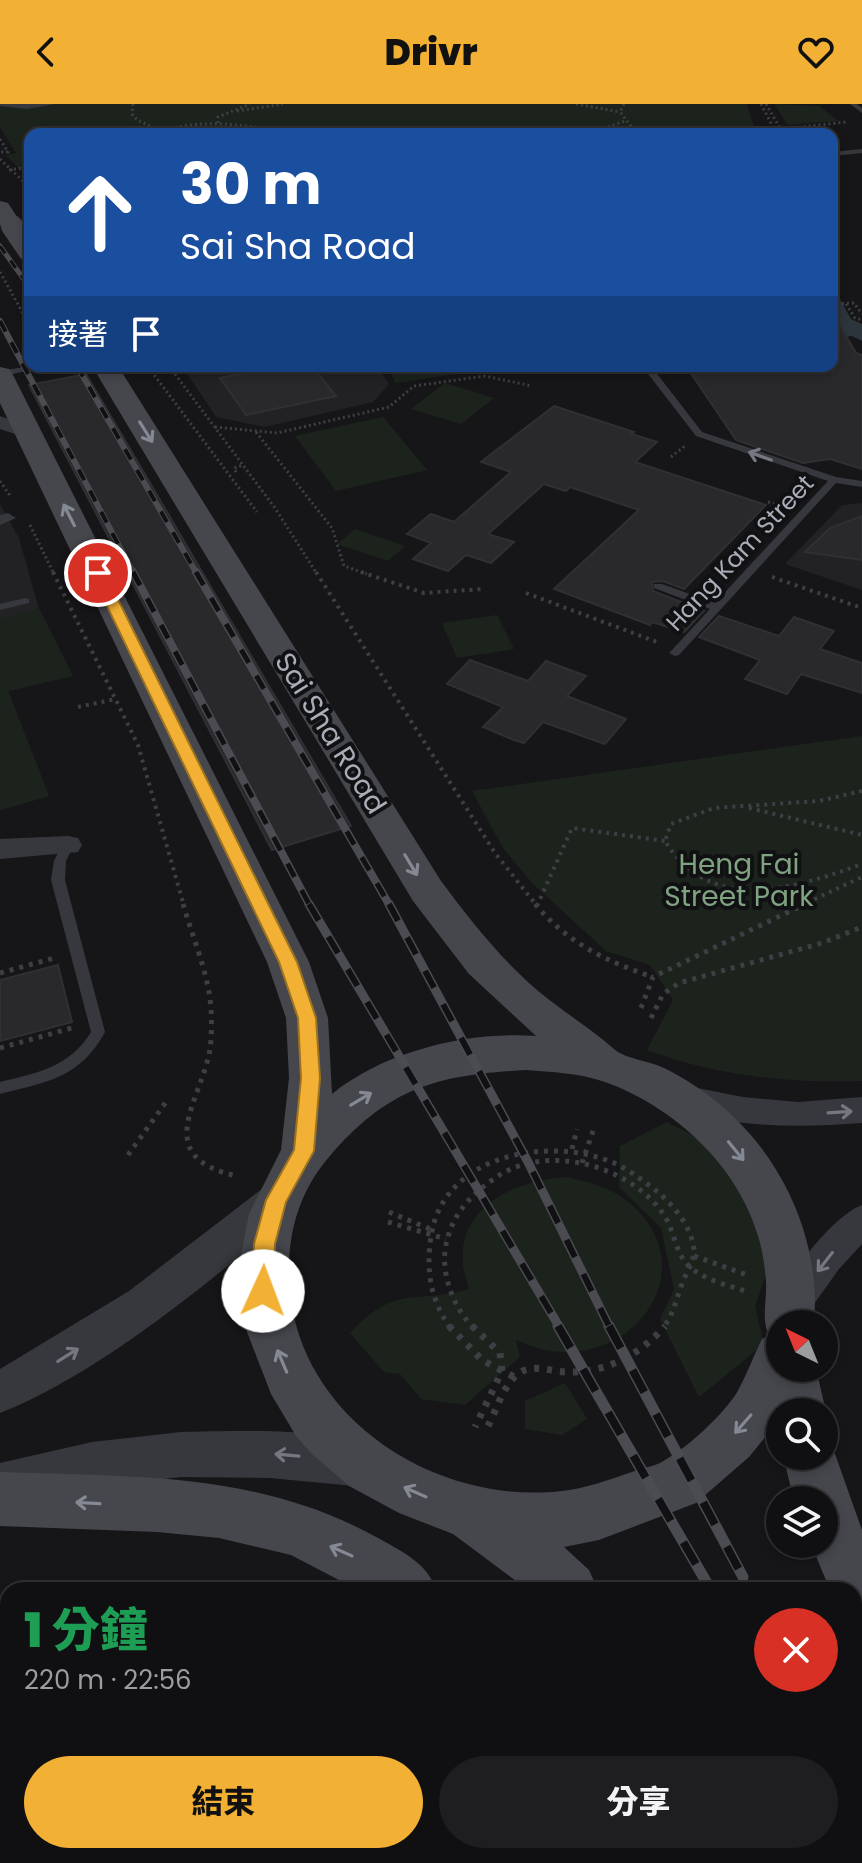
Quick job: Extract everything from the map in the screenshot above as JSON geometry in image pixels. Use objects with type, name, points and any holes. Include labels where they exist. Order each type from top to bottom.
[{"type":"main road","points":[[6,217],[24,243]]},
{"type":"main road","name":"Sai Sha Road","points":[[109,372],[427,891],[460,938],[495,978],[542,1021],[602,1061]]},
{"type":"main road","points":[[0,375],[13,427],[288,962],[307,1018],[311,1078],[304,1151]]},
{"type":"main road","points":[[766,1342],[748,1421],[679,1482],[588,1515],[528,1519],[469,1512],[413,1492],[364,1464],[323,1427],[292,1384],[272,1338],[263,1291],[265,1244],[257,1188],[304,1151],[351,1104],[411,1070],[478,1054],[522,1051],[602,1061],[680,1098],[711,1122],[735,1147],[762,1186],[781,1229],[790,1266],[773,1310]]},
{"type":"main road","points":[[0,1499],[206,1508],[249,1516],[279,1523],[367,1562],[396,1582]]},
{"type":"main road","points":[[469,1512],[561,1582]]},
{"type":"main road","points":[[838,1541],[855,1582]]},
{"type":"street","points":[[0,849],[68,845]]},
{"type":"street","points":[[680,1098],[743,1110],[798,1115],[862,1110]]},
{"type":"street","points":[[0,1392],[53,1364],[136,1312],[211,1257],[257,1188]]},
{"type":"street","points":[[774,1310],[862,1220]]},
{"type":"street","points":[[0,1486],[43,1473],[125,1459],[205,1452],[285,1454],[364,1464]]},
{"type":"lane","points":[[0,104],[27,107],[52,104]]},
{"type":"lane","points":[[853,104],[862,111]]},
{"type":"lane","points":[[838,153],[862,151]]},
{"type":"lane","points":[[0,375],[24,370]]},
{"type":"lane","name":"Hang Kam Street","points":[[651,372],[699,434],[834,480],[862,484]]},
{"type":"lane","name":"Hang Kam Street","points":[[675,653],[834,480]]},
{"type":"lane","points":[[658,586],[717,608]]},
{"type":"lane","points":[[0,607],[25,601]]},
{"type":"lane","points":[[0,1088],[66,1070],[88,1053],[98,1032],[58,880],[60,861],[68,845]]},
{"type":"path","points":[[133,104],[132,114],[152,127]]},
{"type":"path","points":[[216,123],[218,117],[228,111],[250,104]]},
{"type":"path","points":[[228,111],[283,104]]},
{"type":"path","points":[[571,104],[620,112]]},
{"type":"path","points":[[620,112],[624,104]]},
{"type":"path","points":[[761,104],[773,128]]},
{"type":"path","points":[[766,104],[781,128],[853,121]]},
{"type":"path","points":[[620,112],[625,121],[635,128]]},
{"type":"path","points":[[608,127],[625,121]]},
{"type":"path","points":[[216,123],[221,128]]},
{"type":"path","points":[[181,128],[216,123],[249,128]]},
{"type":"path","points":[[810,128],[857,124]]},
{"type":"path","points":[[0,139],[8,152],[0,152]]},
{"type":"path","points":[[0,159],[24,183]]},
{"type":"path","points":[[9,170],[24,168]]},
{"type":"path","points":[[0,272],[24,315]]},
{"type":"path","points":[[846,303],[855,318],[862,320]]},
{"type":"path","points":[[838,304],[854,303],[862,314]]},
{"type":"path","points":[[152,372],[257,512]]},
{"type":"path","points":[[174,372],[291,532],[495,853],[537,907],[598,958],[653,977]]},
{"type":"path","points":[[215,427],[277,433],[389,407],[414,386],[485,376],[532,386]]},
{"type":"path","points":[[255,431],[332,528],[344,566],[424,593],[483,589]]},
{"type":"path","points":[[236,472],[234,468],[243,465]]},
{"type":"path","points":[[0,481],[12,514],[39,538],[138,745],[210,999],[210,1049],[187,1117],[186,1134],[192,1149],[203,1163],[257,1188]]},
{"type":"path","points":[[751,570],[862,608]]},
{"type":"path","points":[[78,707],[116,699]]},
{"type":"path","points":[[862,791],[819,801],[714,808],[671,824],[665,841],[671,855],[685,868],[708,880],[742,888],[774,891],[862,864]]},
{"type":"path","points":[[740,806],[862,835]]},
{"type":"path","points":[[537,907],[572,828],[665,841]]},
{"type":"path","points":[[641,1008],[653,977],[862,877]]},
{"type":"path","points":[[651,1018],[663,994],[679,983],[822,943],[862,927]]},
{"type":"path","points":[[0,973],[62,956]]},
{"type":"path","points":[[0,1048],[82,1026]]},
{"type":"path","points":[[128,1155],[166,1102]]},
{"type":"path","points":[[582,1163],[594,1128]]},
{"type":"path","points":[[572,1149],[577,1129]]},
{"type":"path","points":[[488,1426],[514,1377],[531,1367],[580,1371],[624,1360],[649,1343],[665,1326],[677,1306],[694,1256],[687,1230],[672,1205],[654,1185],[629,1167],[572,1149],[535,1149],[504,1156],[469,1175],[453,1190],[430,1231],[428,1283],[440,1315],[462,1344],[484,1362],[514,1377]]},
{"type":"path","points":[[475,1427],[502,1371],[500,1353],[479,1338],[451,1299],[444,1275],[446,1239],[460,1209],[474,1192],[505,1172],[548,1161],[582,1163],[608,1171],[634,1185],[651,1200],[669,1223],[681,1255],[690,1267],[771,1310]]},
{"type":"path","points":[[389,1212],[446,1239]]},
{"type":"path","points":[[388,1222],[430,1231]]},
{"type":"path","points":[[694,1256],[772,1310]]},
{"type":"shaded area","points":[[838,296],[851,319],[862,324],[862,341],[852,336],[838,338]]},
{"type":"shaded area","points":[[186,372],[381,372],[389,384],[373,402],[265,427],[216,417]]},
{"type":"shaded area","points":[[862,503],[862,590],[785,564],[842,505]]},
{"type":"shaded area","points":[[0,504],[19,538],[39,609],[73,676],[8,691],[49,796],[0,810]]},
{"type":"green space","points":[[0,104],[747,104],[754,127],[24,128],[24,174],[6,155],[16,153],[0,127]]},
{"type":"green space","points":[[775,104],[819,106],[838,121],[787,125]]},
{"type":"green space","points":[[390,372],[463,373],[396,383]]},
{"type":"green space","points":[[445,383],[494,398],[461,424],[411,409]]},
{"type":"green space","points":[[383,417],[427,470],[336,491],[295,436]]},
{"type":"green space","points":[[355,529],[405,546],[388,561],[337,544]]},
{"type":"green space","points":[[39,609],[73,676],[8,691],[49,796],[0,810],[0,619]]},
{"type":"green space","points":[[497,615],[514,649],[457,658],[442,623]]},
{"type":"green space","name":"Heng Fai Street Park","points":[[862,736],[862,1081],[807,1081],[753,1076],[699,1066],[647,1050],[673,1000],[650,965],[606,951],[532,883],[503,848],[472,791]]},
{"type":"green space","points":[[667,1122],[700,1139],[744,1197],[773,1254],[755,1306],[764,1344],[699,1397],[660,1319],[674,1289],[661,1228],[619,1187],[620,1146]]},
{"type":"green space","points":[[565,1177],[595,1184],[616,1194],[648,1222],[660,1249],[661,1276],[653,1302],[637,1324],[613,1341],[584,1350],[551,1351],[516,1340],[520,1357],[465,1405],[421,1399],[400,1374],[384,1372],[350,1333],[366,1317],[394,1301],[469,1289],[463,1265],[464,1244],[470,1226],[480,1212],[510,1191],[547,1179]]},
{"type":"green space","points":[[565,1383],[587,1419],[562,1435],[525,1429],[525,1401]]},
{"type":"building","points":[[838,322],[856,353],[862,355],[862,469],[830,459],[803,463],[736,440],[690,372],[838,372]]},
{"type":"building","points":[[250,372],[317,372],[336,396],[246,415],[220,378]]},
{"type":"building","points":[[86,374],[351,826],[272,850],[29,385]]},
{"type":"building","points":[[554,406],[657,442],[635,462],[766,505],[684,589],[663,581],[652,582],[653,591],[704,611],[684,632],[652,622],[650,625],[554,589],[639,510],[570,487],[566,491],[544,484],[488,534],[514,542],[491,563],[466,555],[448,571],[413,559],[431,543],[407,534],[431,514],[454,522],[511,472],[481,462]]},
{"type":"building","points":[[862,516],[862,560],[805,552],[830,528]]},
{"type":"building","points":[[719,616],[779,636],[794,617],[834,631],[820,649],[862,663],[862,693],[801,674],[787,694],[745,679],[760,660],[699,637]]},
{"type":"building","points":[[470,660],[528,681],[546,661],[586,676],[567,696],[626,719],[605,744],[543,722],[524,743],[514,740],[483,727],[503,707],[447,684]]},
{"type":"building","points":[[58,965],[72,1022],[0,1041],[0,980]]},
{"type":"railway","points":[[0,246],[24,280]]},
{"type":"railway","points":[[0,321],[24,366]]},
{"type":"railway","points":[[27,372],[134,574]]},
{"type":"railway","points":[[80,372],[197,574]]},
{"type":"railway","points":[[133,572],[310,906]]},
{"type":"railway","points":[[196,572],[390,906]]},
{"type":"railway","points":[[309,904],[560,1328]]},
{"type":"railway","points":[[389,904],[528,1162],[609,1326]]},
{"type":"railway","points":[[558,1326],[706,1582]]},
{"type":"railway","points":[[609,1326],[743,1577]]},
{"type":"route","points":[[98,573],[288,962],[307,1018],[311,1078],[304,1151],[277,1200],[265,1244],[263,1291]]}]
